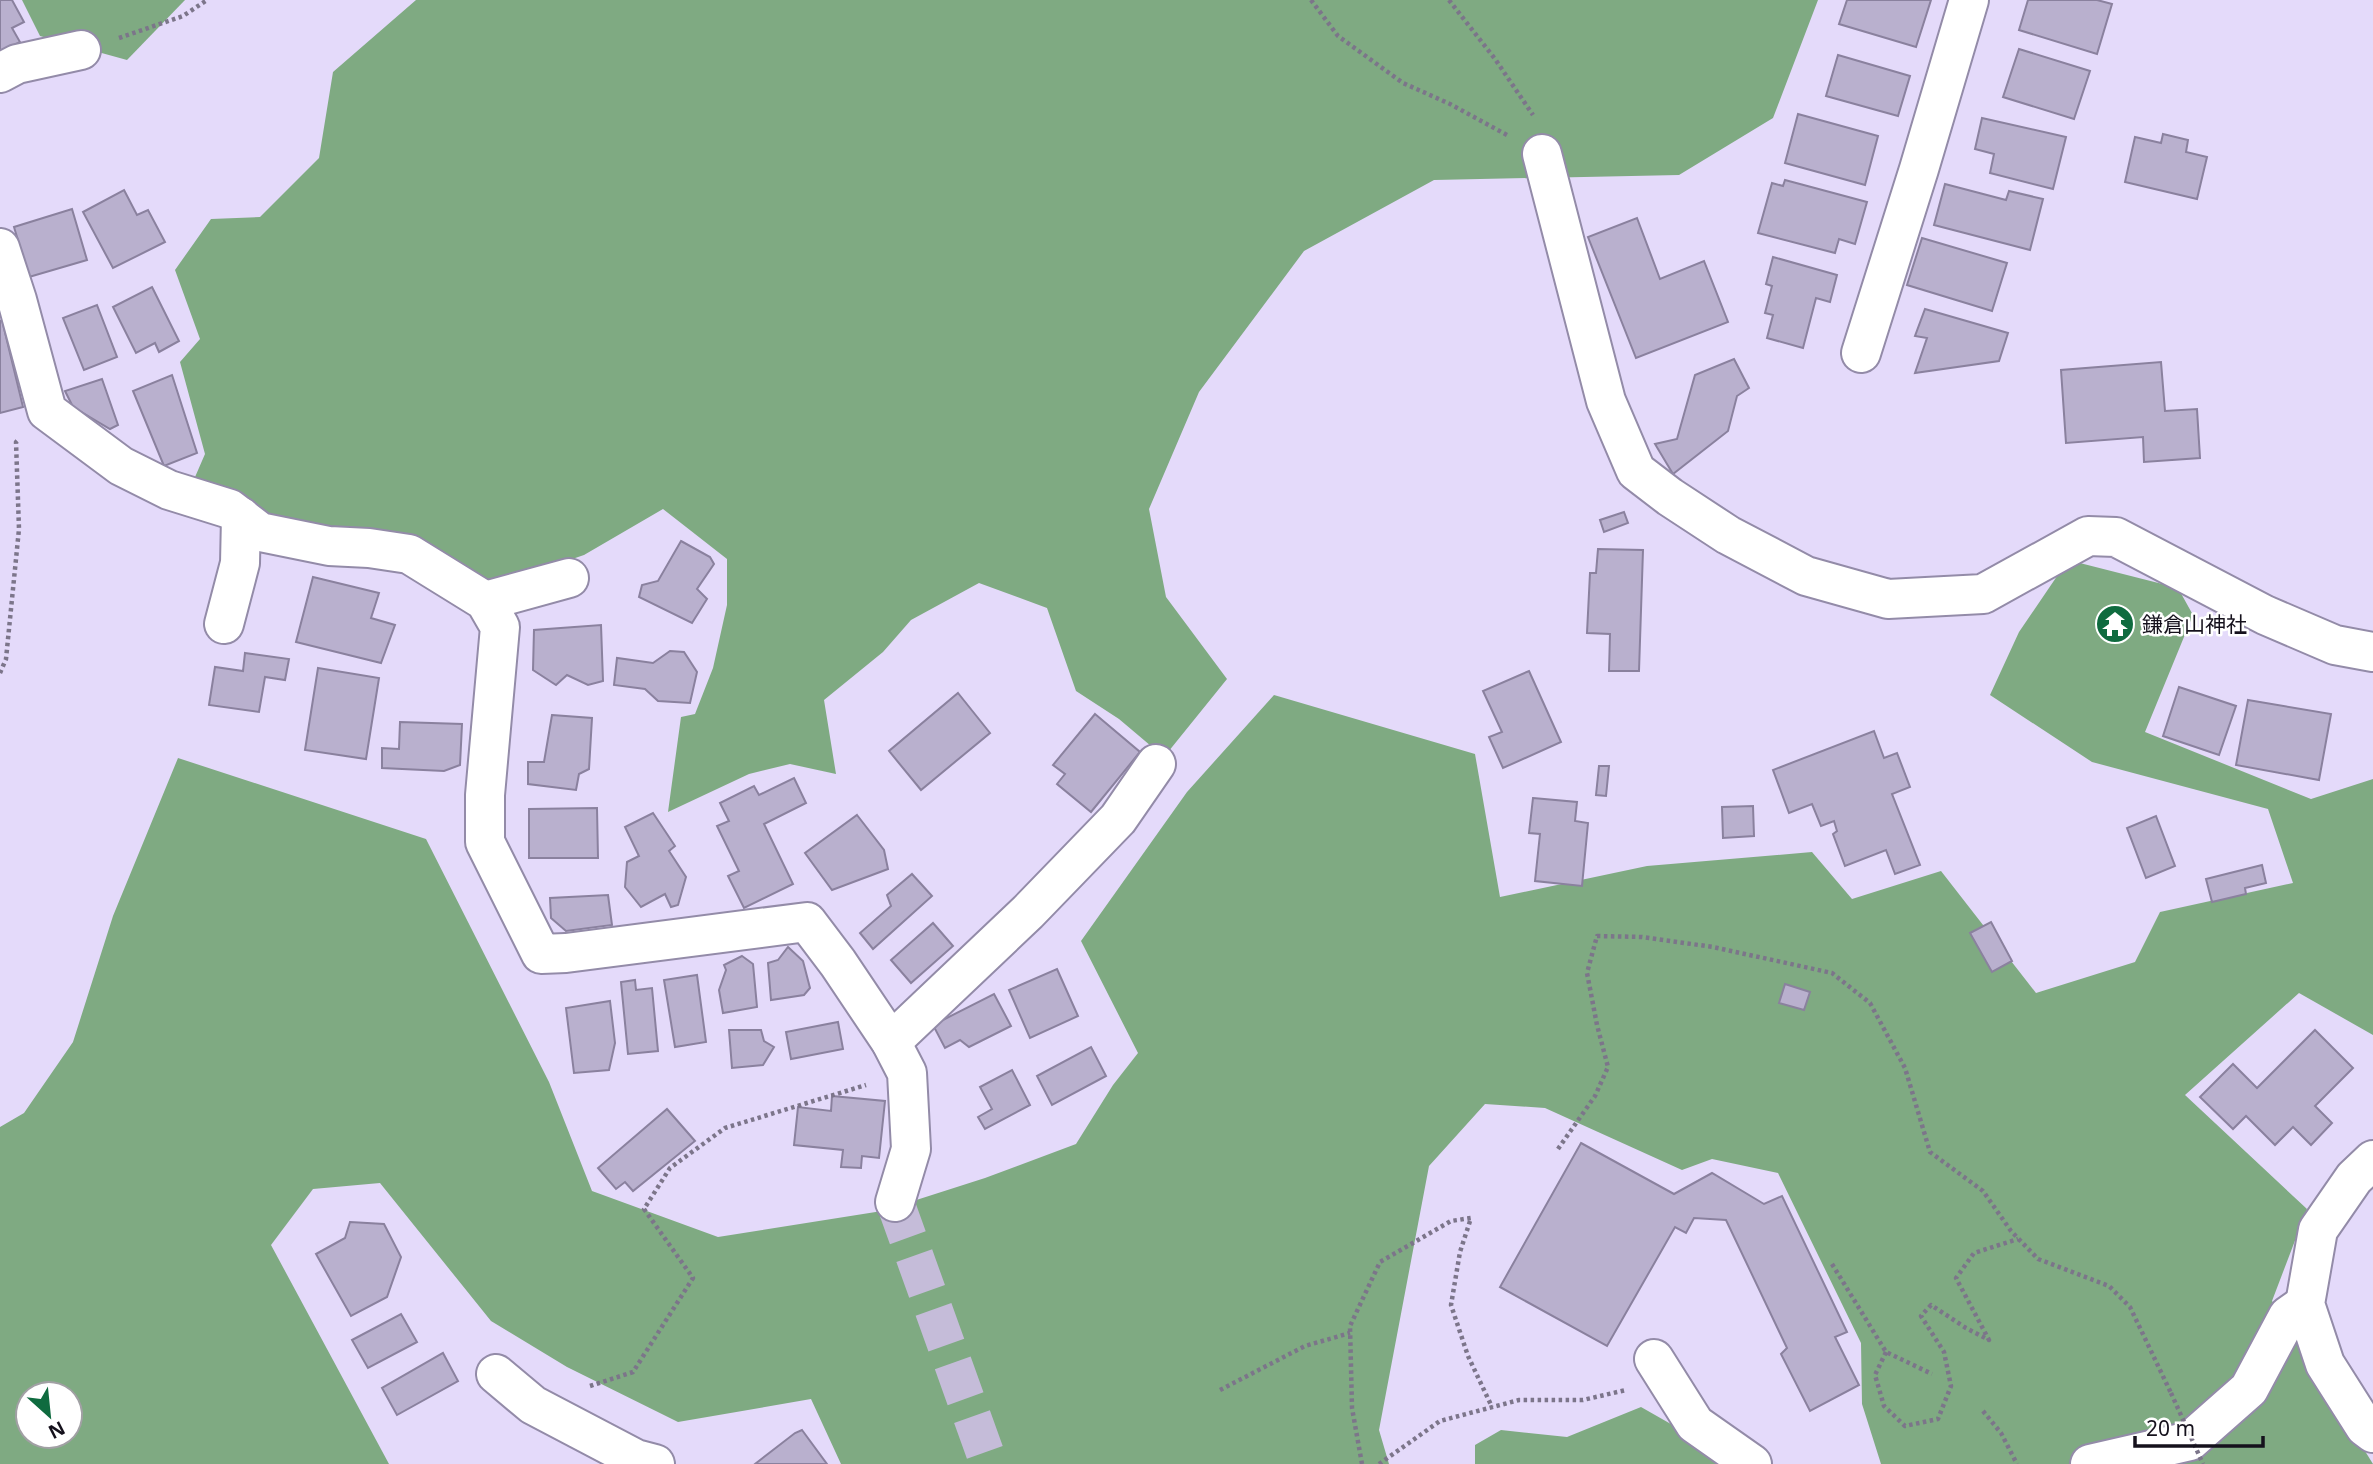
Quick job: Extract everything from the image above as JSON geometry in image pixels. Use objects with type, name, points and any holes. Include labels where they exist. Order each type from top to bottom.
[{"type":"street","points":[[1861,353],[1969,0]]},
{"type":"street","points":[[0,73],[17,64],[81,50]]},
{"type":"street","points":[[1542,154],[1606,401],[1636,471],[1728,535],[1807,576],[1888,599],[1983,594],[2088,536],[2116,537],[2265,615],[2335,645],[2373,652]]},
{"type":"street","points":[[0,248],[18,300],[47,411],[121,466],[169,490],[230,509],[260,532],[329,546],[410,554],[485,601],[500,627],[485,795],[485,842],[541,954],[807,922],[838,963],[899,1057],[911,1149],[895,1202]]},
{"type":"street","points":[[224,624],[240,563],[241,517]]},
{"type":"street","points":[[485,601],[569,578]]},
{"type":"street","points":[[899,1057],[1028,912],[1118,820],[1156,764]]},
{"type":"street","points":[[2370,1422],[2325,1364],[2305,1304],[2318,1230],[2354,1178],[2373,1160]]},
{"type":"street","points":[[2090,1464],[2190,1441],[2249,1389],[2288,1316],[2305,1304]]},
{"type":"street","points":[[1661,1370],[1695,1424],[1752,1464]]},
{"type":"street","points":[[496,1374],[533,1405],[636,1459],[655,1464]]},
{"type":"path","points":[[81,50],[159,26],[183,16],[208,0]]},
{"type":"path","points":[[1311,0],[1338,36],[1403,83],[1450,104],[1542,154]]},
{"type":"path","points":[[1449,0],[1496,59],[1532,112],[1542,154]]},
{"type":"path","points":[[0,673],[6,659],[19,529],[16,442],[47,411]]},
{"type":"path","points":[[1558,1149],[1595,1096],[1608,1067],[1587,973],[1597,936],[1642,937],[1713,947],[1832,973],[1870,1003],[1905,1068],[1930,1152],[1983,1191],[2018,1239],[2038,1259],[2109,1286],[2130,1307],[2203,1464]]},
{"type":"path","points":[[533,1405],[633,1372],[693,1278],[644,1209],[670,1168],[725,1128],[899,1057]]},
{"type":"path","points":[[1362,1464],[1352,1408],[1350,1326],[1380,1262],[1451,1221],[1471,1218],[1460,1252],[1451,1305],[1468,1356],[1492,1407]]},
{"type":"path","points":[[1886,1352],[1875,1374],[1884,1406],[1905,1426],[1938,1419],[1951,1386],[1944,1352],[1921,1316],[1931,1305],[1989,1340],[1956,1278],[1974,1253],[2018,1239]]},
{"type":"path","points":[[1832,1264],[1886,1352],[1932,1374]]},
{"type":"path","points":[[1220,1390],[1304,1346],[1350,1333]]},
{"type":"path","points":[[1379,1464],[1440,1421],[1519,1400],[1583,1400],[1661,1370]]},
{"type":"path","points":[[1983,1411],[2001,1433],[2017,1464]]},
{"type":"green space","points":[[22,0],[185,0],[127,60],[40,36]]},
{"type":"green space","points":[[416,0],[1818,0],[1773,118],[1679,175],[1434,180],[1304,251],[1199,392],[1149,509],[1166,597],[1227,679],[1164,757],[1119,719],[1076,691],[1047,608],[979,583],[911,620],[883,652],[824,700],[836,774],[790,764],[749,774],[668,812],[681,717],[695,714],[713,668],[727,605],[727,559],[663,509],[584,555],[540,570],[503,576],[475,586],[301,532],[192,484],[205,454],[180,362],[200,339],[175,270],[211,219],[260,217],[319,158],[333,72]]},
{"type":"green space","points":[[2068,560],[2178,588],[2193,615],[2145,732],[2311,799],[2373,779],[2373,1035],[2299,993],[2185,1095],[2307,1209],[2272,1301],[2373,1464],[1881,1464],[1862,1404],[1861,1343],[1778,1173],[1712,1159],[1682,1170],[1545,1108],[1485,1104],[1429,1166],[1379,1430],[1389,1464],[841,1464],[811,1399],[678,1422],[567,1367],[491,1321],[380,1183],[313,1189],[271,1245],[389,1464],[0,1464],[0,1127],[24,1113],[73,1042],[113,916],[178,758],[426,839],[549,1082],[592,1191],[718,1237],[882,1211],[985,1178],[1076,1144],[1113,1085],[1138,1053],[1081,941],[1187,792],[1274,695],[1475,754],[1500,897],[1647,866],[1812,852],[1852,899],[1941,871],[2036,993],[2135,962],[2160,912],[2293,883],[2268,809],[2092,762],[1990,695],[2019,632]]},
{"type":"green space","points":[[1641,1407],[1741,1464],[1475,1464],[1475,1445],[1501,1430],[1567,1437]]},
{"type":"building","points":[[0,0],[12,0],[24,22],[12,28],[20,42],[0,53]]},
{"type":"building","points":[[1847,0],[1931,0],[1916,47],[1839,24]]},
{"type":"building","points":[[2028,0],[2097,0],[2112,4],[2097,54],[2019,30]]},
{"type":"building","points":[[2019,49],[2090,71],[2074,119],[2003,97]]},
{"type":"building","points":[[1838,55],[1910,76],[1898,116],[1826,96]]},
{"type":"building","points":[[1798,114],[1878,136],[1865,185],[1785,163]]},
{"type":"building","points":[[1982,118],[2066,137],[2053,189],[1990,173],[1994,154],[1975,149]]},
{"type":"building","points":[[2163,134],[2188,140],[2186,152],[2207,157],[2197,199],[2125,182],[2135,137],[2161,143]]},
{"type":"building","points":[[1785,180],[1867,202],[1855,244],[1839,239],[1835,253],[1758,233],[1772,183],[1783,186]]},
{"type":"building","points":[[1945,184],[2006,200],[2009,191],[2043,199],[2030,250],[1934,225]]},
{"type":"building","points":[[124,190],[137,215],[148,210],[165,242],[113,268],[83,212]]},
{"type":"building","points":[[72,209],[87,260],[29,277],[14,227]]},
{"type":"building","points":[[1637,218],[1660,279],[1704,261],[1728,322],[1636,358],[1588,237]]},
{"type":"building","points":[[1922,238],[2007,263],[1992,311],[1907,285]]},
{"type":"building","points":[[1773,257],[1837,275],[1830,302],[1816,298],[1803,348],[1767,338],[1773,315],[1765,313],[1772,286],[1766,284]]},
{"type":"building","points":[[152,287],[179,341],[159,352],[155,343],[136,353],[113,307]]},
{"type":"building","points":[[97,305],[117,357],[84,370],[63,318]]},
{"type":"building","points":[[1925,309],[2008,333],[1999,361],[1915,373],[1927,338],[1915,336]]},
{"type":"building","points":[[2,320],[23,407],[0,413],[0,321]]},
{"type":"building","points":[[1734,359],[1749,388],[1737,396],[1728,431],[1673,474],[1655,444],[1677,439],[1695,375]]},
{"type":"building","points":[[2161,362],[2165,411],[2197,409],[2200,458],[2144,462],[2143,437],[2066,443],[2061,370]]},
{"type":"building","points":[[172,375],[197,453],[164,466],[133,391]]},
{"type":"building","points":[[102,379],[118,425],[110,429],[73,407],[65,391]]},
{"type":"building","points":[[1624,512],[1628,523],[1604,532],[1600,520]]},
{"type":"building","points":[[681,541],[710,557],[714,564],[697,589],[707,599],[692,623],[639,597],[642,585],[658,581]]},
{"type":"building","points":[[1598,549],[1643,550],[1639,671],[1609,671],[1610,634],[1587,633],[1590,573],[1596,573]]},
{"type":"building","points":[[313,577],[379,593],[371,618],[395,625],[381,663],[296,642]]},
{"type":"building","points":[[601,625],[603,681],[588,685],[567,675],[556,685],[533,670],[534,630]]},
{"type":"building","points":[[670,651],[684,652],[697,672],[690,703],[658,701],[645,689],[614,685],[617,658],[653,663]]},
{"type":"building","points":[[245,653],[289,659],[285,680],[265,677],[259,712],[209,705],[215,667],[243,671]]},
{"type":"building","points":[[318,668],[379,678],[366,759],[305,750]]},
{"type":"building","points":[[1529,671],[1561,742],[1503,768],[1489,737],[1502,732],[1483,691]]},
{"type":"building","points":[[2179,687],[2236,706],[2219,755],[2163,736]]},
{"type":"building","points":[[958,693],[990,733],[921,790],[889,751]]},
{"type":"building","points":[[2248,700],[2331,714],[2319,780],[2236,765]]},
{"type":"building","points":[[1095,714],[1140,752],[1091,812],[1057,784],[1065,774],[1053,765]]},
{"type":"building","points":[[552,715],[592,718],[589,769],[579,774],[576,790],[528,784],[528,762],[544,762]]},
{"type":"building","points":[[400,722],[462,724],[460,765],[444,771],[382,768],[382,748],[399,749]]},
{"type":"building","points":[[1874,731],[1884,758],[1897,753],[1910,787],[1892,794],[1920,865],[1895,874],[1886,850],[1845,866],[1833,834],[1837,831],[1834,821],[1821,826],[1812,804],[1789,813],[1773,770]]},
{"type":"building","points":[[1599,766],[1609,766],[1606,796],[1596,795]]},
{"type":"building","points":[[794,778],[806,803],[764,824],[793,884],[744,908],[728,876],[739,871],[717,826],[729,821],[720,803],[754,786],[759,795]]},
{"type":"building","points":[[1533,798],[1577,802],[1575,821],[1588,823],[1582,886],[1535,881],[1540,834],[1529,833]]},
{"type":"building","points":[[1753,806],[1754,836],[1723,838],[1722,807]]},
{"type":"building","points":[[597,808],[598,858],[529,858],[529,809]]},
{"type":"building","points":[[653,813],[675,846],[669,851],[686,877],[678,905],[671,907],[665,894],[641,907],[625,887],[627,862],[639,856],[625,827]]},
{"type":"building","points":[[857,815],[884,850],[888,869],[832,890],[805,853]]},
{"type":"building","points":[[2156,816],[2175,866],[2146,878],[2127,828]]},
{"type":"building","points":[[2262,865],[2266,883],[2245,888],[2246,894],[2212,902],[2206,879]]},
{"type":"building","points":[[912,874],[932,896],[873,949],[860,933],[891,906],[887,895]]},
{"type":"building","points":[[608,895],[612,925],[566,931],[551,918],[550,898]]},
{"type":"building","points":[[1991,922],[2012,961],[1992,972],[1970,933]]},
{"type":"building","points":[[933,923],[953,946],[911,983],[891,960]]},
{"type":"building","points":[[788,947],[803,961],[810,988],[804,995],[771,1000],[768,963],[778,960]]},
{"type":"building","points":[[742,956],[753,964],[757,1007],[723,1013],[719,990],[726,970],[724,965]]},
{"type":"building","points":[[1057,969],[1078,1016],[1030,1038],[1009,990]]},
{"type":"building","points":[[697,975],[706,1042],[675,1047],[664,980]]},
{"type":"building","points":[[635,980],[636,990],[652,988],[658,1051],[628,1054],[621,982]]},
{"type":"building","points":[[1785,984],[1810,992],[1804,1010],[1779,1003]]},
{"type":"building","points":[[994,994],[1011,1026],[969,1047],[960,1040],[945,1048],[933,1025]]},
{"type":"building","points":[[610,1001],[615,1043],[609,1070],[574,1073],[566,1008]]},
{"type":"building","points":[[838,1022],[843,1049],[791,1059],[786,1032]]},
{"type":"building","points":[[729,1030],[761,1030],[764,1041],[774,1047],[763,1065],[732,1068]]},
{"type":"building","points":[[2315,1030],[2353,1068],[2315,1106],[2332,1123],[2311,1145],[2293,1127],[2275,1145],[2246,1116],[2233,1129],[2200,1097],[2233,1064],[2257,1088]]},
{"type":"building","points":[[1091,1047],[1106,1076],[1052,1105],[1037,1076]]},
{"type":"building","points":[[1012,1070],[1030,1105],[985,1129],[978,1117],[992,1109],[980,1087]]},
{"type":"building","points":[[832,1096],[885,1101],[879,1158],[862,1156],[861,1168],[841,1167],[843,1150],[794,1145],[798,1107],[831,1111]]},
{"type":"building","points":[[667,1109],[695,1141],[633,1191],[625,1182],[616,1189],[598,1168]]},
{"type":"building","points":[[1581,1143],[1674,1194],[1712,1173],[1764,1204],[1782,1196],[1847,1332],[1835,1337],[1859,1385],[1810,1411],[1781,1354],[1787,1348],[1726,1220],[1694,1218],[1686,1233],[1675,1227],[1607,1346],[1500,1287]]},
{"type":"building","points":[[350,1222],[384,1224],[401,1257],[387,1297],[351,1316],[316,1254],[345,1238]]},
{"type":"building","points":[[401,1314],[417,1342],[368,1368],[352,1340]]},
{"type":"building","points":[[443,1353],[458,1381],[397,1415],[382,1388]]},
{"type":"building","points":[[802,1430],[827,1464],[755,1464],[795,1433]]},
{"type":"tunnel","points":[[895,1202],[989,1464]]},
{"type":"place","name":"鎌倉山神社","points":[[2115,624]]}]
